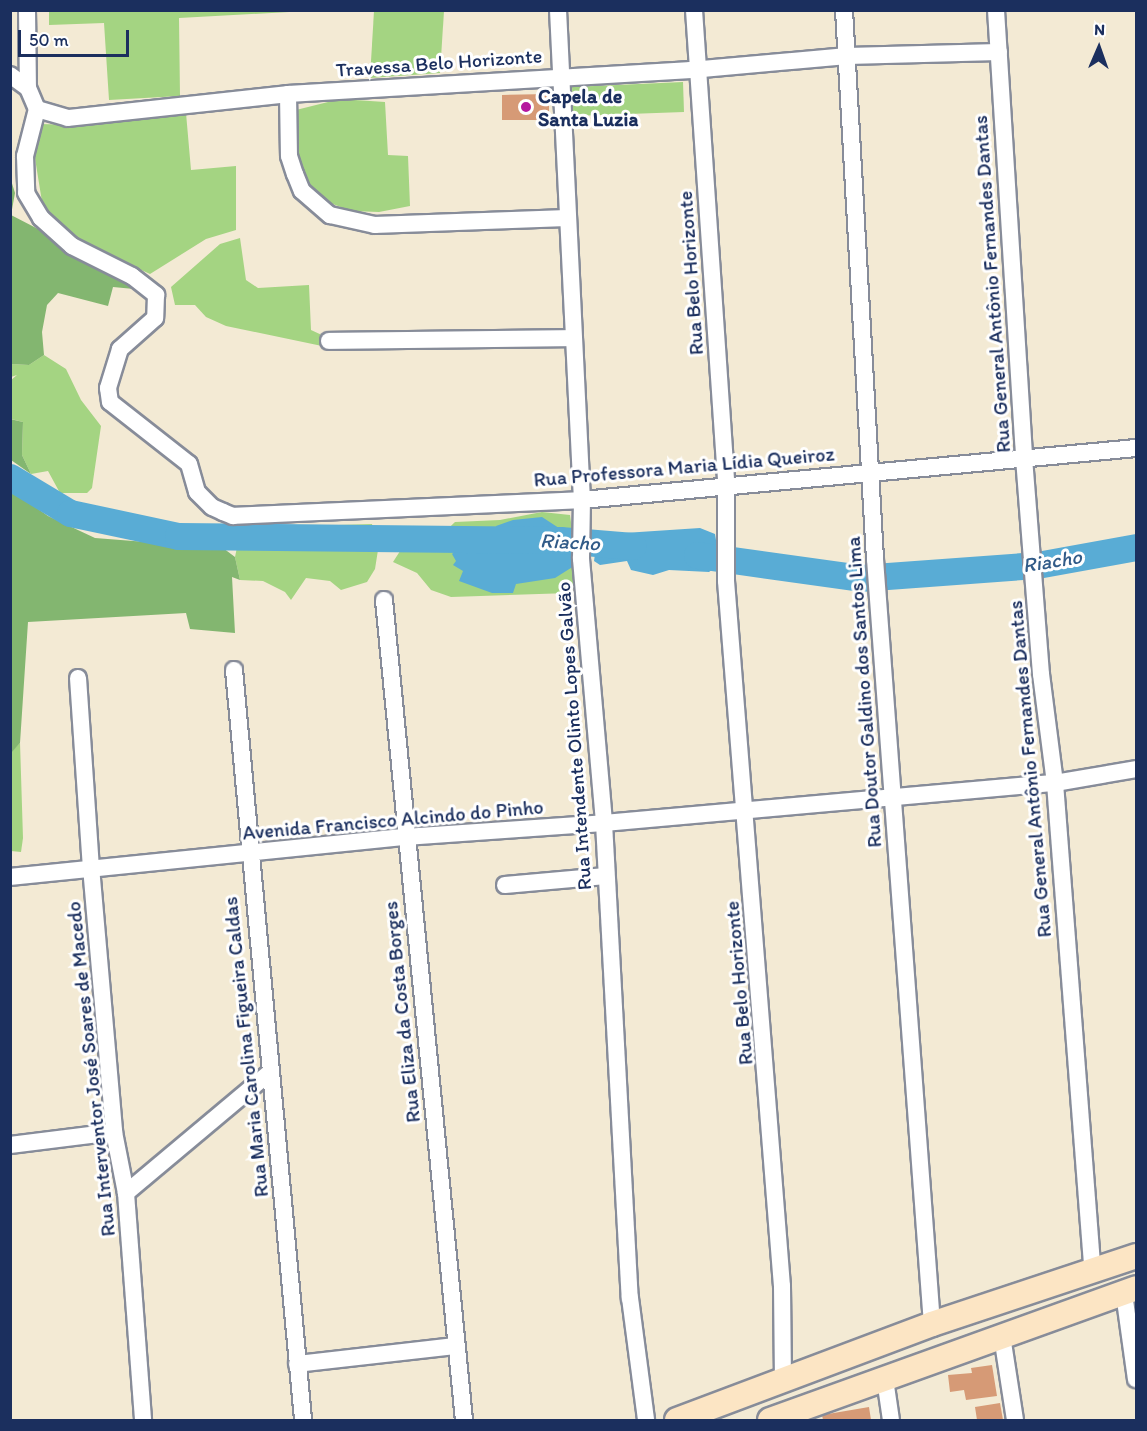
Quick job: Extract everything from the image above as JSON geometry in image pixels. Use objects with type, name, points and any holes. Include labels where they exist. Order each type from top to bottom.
[{"type":"street","points":[[27,10],[28,88],[37,109]]},
{"type":"street","name":"Rua Intendente Olinto Lopes Galvão","points":[[558,10],[559,77],[582,500],[581,559],[604,824],[630,1298],[646,1420]]},
{"type":"street","name":"Rua Belo Horizonte","points":[[694,10],[726,485],[723,532],[726,581],[782,1286],[783,1382]]},
{"type":"street","name":"Rua Doutor Galdino dos Santos Lima","points":[[844,10],[877,591],[932,1324]]},
{"type":"street","name":"Rua General Antônio Fernandes Dantas","points":[[996,10],[1024,458],[1055,783],[1093,1272]]},
{"type":"street","name":"Travessa Belo Horizonte","points":[[37,109],[68,118],[288,94],[847,56],[999,52]]},
{"type":"street","points":[[10,75],[28,88]]},
{"type":"street","points":[[288,94],[289,156],[295,174],[302,191],[330,215],[375,225],[566,218]]},
{"type":"street","name":"Rua Professora Maria Lídia Queiroz","points":[[37,109],[25,156],[26,193],[41,218],[72,246],[150,288],[158,303],[151,324],[129,338],[120,349],[108,388],[110,402],[189,464],[202,500],[233,516],[582,500],[1137,448]]},
{"type":"street","points":[[329,341],[573,338]]},
{"type":"street","name":"Rua Eliza da Costa Borges","points":[[384,600],[405,837],[464,1420]]},
{"type":"street","name":"Rua Maria Carolina Figueira Caldas","points":[[234,670],[249,853],[303,1420]]},
{"type":"street","name":"Rua Interventor José Soares de Macedo","points":[[78,678],[91,867],[114,1132],[126,1193],[143,1420]]},
{"type":"street","name":"Avenida Francisco Alcindo do Pinho","points":[[10,877],[405,837],[604,824],[1055,783],[1137,769]]},
{"type":"street","points":[[506,885],[606,876]]},
{"type":"street","points":[[126,1193],[270,1072]]},
{"type":"street","points":[[10,1145],[114,1132]]},
{"type":"street","points":[[677,1420],[701,1417],[783,1382],[932,1324],[1137,1256]]},
{"type":"street","points":[[770,1420],[1130,1290],[1137,1379]]},
{"type":"street","points":[[1002,1336],[1015,1420]]},
{"type":"street","points":[[297,1364],[456,1346]]},
{"type":"street","points":[[885,1379],[891,1420]]},
{"type":"green space","points":[[49,11],[307,11],[179,18],[180,96],[109,100],[104,23],[49,25]]},
{"type":"green space","points":[[374,11],[444,11],[440,73],[370,78]]},
{"type":"green space","points":[[683,82],[684,112],[573,116],[572,87]]},
{"type":"green space","points":[[340,99],[385,102],[388,155],[408,156],[410,206],[379,212],[351,211],[312,196],[294,157],[296,110]]},
{"type":"green space","points":[[186,113],[191,170],[236,166],[236,230],[206,239],[150,274],[72,238],[43,208],[33,146],[40,124],[77,125]]},
{"type":"green space","points":[[10,177],[15,193],[11,215],[40,230],[63,248],[129,282],[134,289],[113,287],[108,306],[58,293],[47,305],[42,332],[44,355],[29,365],[11,364]]},
{"type":"green space","points":[[240,238],[246,280],[258,288],[309,285],[311,330],[324,336],[322,346],[226,326],[206,317],[195,305],[175,305],[171,287],[220,244]]},
{"type":"green space","points":[[44,355],[66,369],[81,400],[101,426],[92,488],[87,493],[60,493],[48,471],[31,474],[22,455],[23,422],[11,419],[10,381],[17,375],[11,377],[11,364],[29,365]]},
{"type":"green space","points":[[10,419],[23,422],[22,455],[31,474],[11,460]]},
{"type":"green space","points":[[11,490],[48,516],[95,538],[223,548],[235,557],[240,580],[232,577],[235,633],[190,629],[186,613],[28,622],[20,743],[11,753]]},
{"type":"green space","points":[[542,512],[570,515],[579,579],[570,593],[451,597],[431,590],[417,573],[393,562],[402,548],[430,546],[455,522],[500,520]]},
{"type":"green space","points":[[372,524],[378,550],[375,569],[367,582],[341,590],[330,581],[306,578],[291,600],[285,592],[263,581],[240,580],[235,557],[241,528]]},
{"type":"green space","points":[[20,743],[23,838],[21,852],[11,851],[10,753]]},
{"type":"water","points":[[542,517],[565,532],[574,566],[555,578],[516,584],[513,593],[492,593],[459,581],[463,571],[453,565],[456,561],[452,554],[464,542],[496,532],[496,526],[513,520]]},
{"type":"water","points":[[700,528],[715,534],[718,552],[717,566],[709,572],[669,570],[653,575],[631,570],[627,561],[600,565],[594,561],[597,540],[609,534]]},
{"type":"building","name":"Capela de Santa Luzia","points":[[549,94],[549,120],[502,120],[502,95]]},
{"type":"building","points":[[992,1365],[997,1396],[966,1400],[964,1390],[950,1392],[948,1375],[972,1373],[971,1368]]},
{"type":"building","points":[[1000,1403],[1003,1420],[977,1420],[975,1407]]},
{"type":"building","points":[[869,1407],[871,1420],[823,1420],[822,1415]]},
{"type":"waterway","name":"Riacho","points":[[10,477],[70,513],[178,536],[560,540],[633,546]]},
{"type":"waterway","name":"Riacho","points":[[697,555],[860,578],[1037,565],[1136,547]]},
{"type":"place","name":"Capela de Santa Luzia","points":[[526,107]]}]
